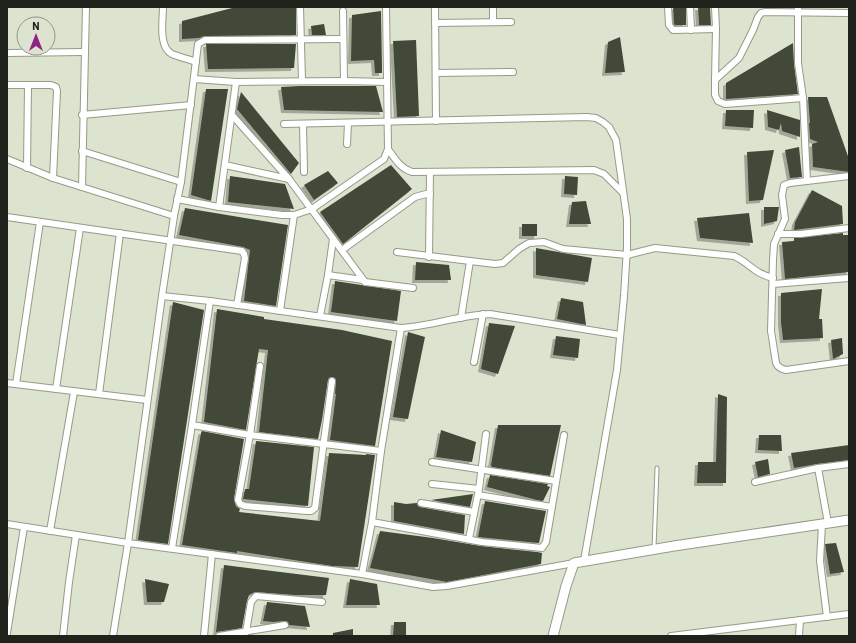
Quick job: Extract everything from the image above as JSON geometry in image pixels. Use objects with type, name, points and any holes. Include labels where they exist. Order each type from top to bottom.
[{"type":"main road","points":[[553,636],[566,586],[574,563],[654,549],[849,520]]},
{"type":"street","points":[[82,187],[82,115],[86,7]]},
{"type":"street","points":[[163,7],[163,42],[166,50],[196,62]]},
{"type":"street","points":[[300,7],[302,81]]},
{"type":"street","points":[[177,200],[219,207],[282,215],[294,215],[312,209],[384,159],[388,149],[386,7]]},
{"type":"street","points":[[435,7],[436,121]]},
{"type":"street","points":[[493,7],[493,22]]},
{"type":"street","points":[[668,7],[670,28],[678,30],[716,29]]},
{"type":"street","points":[[690,7],[691,30]]},
{"type":"street","points":[[715,7],[715,95],[718,101],[725,104],[803,98]]},
{"type":"street","points":[[715,80],[738,58],[761,13],[798,10],[847,13]]},
{"type":"street","points":[[798,10],[798,63],[803,98],[806,181]]},
{"type":"street","points":[[343,11],[344,80]]},
{"type":"street","points":[[436,23],[511,22]]},
{"type":"street","points":[[113,636],[128,543],[170,241],[181,182],[198,44],[205,40],[344,39]]},
{"type":"street","points":[[7,53],[84,52]]},
{"type":"street","points":[[436,73],[513,72]]},
{"type":"street","points":[[194,79],[236,82],[344,80],[387,82]]},
{"type":"street","points":[[219,207],[236,82]]},
{"type":"street","points":[[7,85],[51,85],[56,87],[53,178]]},
{"type":"street","points":[[26,168],[28,85]]},
{"type":"street","points":[[82,115],[191,105]]},
{"type":"street","points":[[232,115],[289,179],[365,282]]},
{"type":"street","points":[[284,124],[587,117],[596,118],[609,127],[616,140],[627,219],[627,255],[620,335],[609,418],[584,561]]},
{"type":"street","points":[[347,144],[348,123]]},
{"type":"street","points":[[303,124],[304,172]]},
{"type":"street","points":[[388,149],[397,163],[406,170],[412,172],[594,170],[604,174],[623,192]]},
{"type":"street","points":[[82,151],[181,182]]},
{"type":"street","points":[[7,159],[53,178],[174,216]]},
{"type":"street","points":[[225,165],[289,179]]},
{"type":"street","points":[[429,257],[430,172]]},
{"type":"street","points":[[849,176],[784,185],[782,195],[785,219],[774,244],[771,331],[778,366],[786,370],[849,361]]},
{"type":"street","points":[[342,250],[415,197],[430,194]]},
{"type":"street","points":[[280,311],[294,215]]},
{"type":"street","points":[[7,217],[242,251],[245,258],[237,305]]},
{"type":"street","points":[[16,384],[40,222]]},
{"type":"street","points":[[56,389],[80,228]]},
{"type":"street","points":[[778,234],[802,234],[849,228]]},
{"type":"street","points":[[99,394],[120,233]]},
{"type":"street","points":[[320,316],[333,239]]},
{"type":"street","points":[[397,252],[495,264],[503,263],[519,249],[529,244],[544,242],[563,249],[627,255],[655,248],[734,256],[742,260],[762,276],[773,281],[849,278]]},
{"type":"street","points":[[461,318],[470,261]]},
{"type":"street","points":[[328,275],[363,280],[365,282],[412,288]]},
{"type":"street","points":[[162,296],[210,301],[401,328],[484,314],[494,314],[620,335]]},
{"type":"street","points":[[172,548],[210,301]]},
{"type":"street","points":[[474,362],[484,314]]},
{"type":"street","points":[[362,574],[372,522],[381,451],[401,328]]},
{"type":"street","points":[[260,366],[250,435],[238,500],[240,504],[245,506],[307,511],[311,511],[314,508],[332,381]]},
{"type":"street","points":[[7,383],[147,400]]},
{"type":"street","points":[[50,531],[74,392]]},
{"type":"street","points":[[192,425],[250,435],[381,451]]},
{"type":"street","points":[[469,539],[479,492],[486,434]]},
{"type":"street","points":[[372,522],[469,539],[542,548],[546,542],[564,435]]},
{"type":"street","points":[[432,462],[556,481]]},
{"type":"street","points":[[755,482],[818,468],[849,464]]},
{"type":"street","points":[[818,468],[825,524],[820,561],[827,617]]},
{"type":"street","points":[[432,484],[552,507]]},
{"type":"street","points":[[422,504],[474,512]]},
{"type":"street","points":[[7,524],[128,543],[362,574],[433,587],[447,586],[574,563]]},
{"type":"street","points":[[7,633],[24,527]]},
{"type":"street","points":[[63,636],[76,535]]},
{"type":"street","points":[[204,636],[212,554]]},
{"type":"street","points":[[7,585],[14,586]]},
{"type":"street","points":[[246,632],[251,602],[256,596],[322,602]]},
{"type":"street","points":[[671,636],[849,614]]},
{"type":"street","points":[[799,636],[800,620]]},
{"type":"street","points":[[219,636],[285,625]]},
{"type":"lane","points":[[654,549],[657,468]]},
{"type":"building","points":[[236,7],[296,7],[296,35],[205,36],[199,38],[182,39],[182,21]]},
{"type":"building","points":[[673,7],[686,7],[686,25],[674,24]]},
{"type":"building","points":[[698,7],[710,7],[711,25],[699,25]]},
{"type":"building","points":[[381,11],[382,73],[375,73],[374,60],[351,61],[352,15]]},
{"type":"building","points":[[324,24],[326,35],[312,35],[311,26]]},
{"type":"building","points":[[620,37],[625,72],[605,73],[608,42]]},
{"type":"building","points":[[416,40],[419,116],[397,117],[393,41]]},
{"type":"building","points":[[793,43],[798,94],[726,99],[726,83]]},
{"type":"building","points":[[206,44],[296,44],[294,68],[208,69]]},
{"type":"building","points":[[376,86],[383,112],[284,110],[281,87]]},
{"type":"building","points":[[206,89],[228,89],[211,201],[191,195]]},
{"type":"building","points":[[241,92],[299,163],[291,174],[237,109]]},
{"type":"building","points":[[808,97],[827,97],[849,159],[849,172],[813,167],[812,144],[818,142],[810,139]]},
{"type":"building","points":[[726,110],[754,110],[753,128],[725,126]]},
{"type":"building","points":[[767,110],[800,120],[800,137],[782,131],[781,123],[779,130],[768,127]]},
{"type":"building","points":[[799,147],[802,177],[790,178],[785,150]]},
{"type":"building","points":[[774,150],[763,200],[749,201],[747,152]]},
{"type":"building","points":[[391,165],[412,189],[343,244],[320,212]]},
{"type":"building","points":[[328,171],[338,183],[314,200],[304,185]]},
{"type":"building","points":[[230,176],[285,184],[294,209],[228,202]]},
{"type":"building","points":[[565,176],[578,177],[577,195],[564,194]]},
{"type":"building","points":[[812,190],[842,206],[843,224],[794,230],[795,222]]},
{"type":"building","points":[[586,201],[591,224],[569,224],[572,202]]},
{"type":"building","points":[[764,207],[779,207],[777,221],[764,224]]},
{"type":"building","points":[[185,208],[288,225],[276,306],[244,301],[250,250],[243,247],[179,235]]},
{"type":"building","points":[[749,213],[753,243],[700,238],[697,218]]},
{"type":"building","points":[[522,224],[537,224],[537,236],[522,236]]},
{"type":"building","points":[[843,233],[843,235],[849,235],[849,272],[785,279],[782,242],[794,241],[794,238]]},
{"type":"building","points":[[536,248],[592,258],[588,282],[536,275]]},
{"type":"building","points":[[416,262],[449,265],[451,280],[415,280]]},
{"type":"building","points":[[335,281],[401,291],[397,321],[331,312]]},
{"type":"building","points":[[822,289],[819,319],[822,319],[823,338],[783,340],[781,322],[781,293]]},
{"type":"building","points":[[561,298],[583,302],[586,325],[557,319]]},
{"type":"building","points":[[173,302],[204,310],[168,544],[138,540]]},
{"type":"building","points":[[217,309],[264,317],[264,319],[342,330],[392,341],[375,446],[330,440],[336,394],[336,380],[332,377],[328,380],[318,439],[259,432],[268,350],[259,349],[246,430],[204,422]]},
{"type":"building","points":[[489,323],[515,326],[498,374],[481,369]]},
{"type":"building","points":[[408,332],[425,337],[408,419],[393,417]]},
{"type":"building","points":[[556,336],[580,339],[578,358],[553,355]]},
{"type":"building","points":[[842,338],[843,354],[833,359],[831,340]]},
{"type":"building","points":[[718,394],[727,397],[726,483],[697,483],[698,462],[716,462]]},
{"type":"building","points":[[498,425],[561,425],[550,476],[492,467],[491,465]]},
{"type":"building","points":[[441,430],[476,442],[472,462],[436,457]]},
{"type":"building","points":[[202,431],[244,439],[234,499],[236,506],[240,509],[239,512],[320,521],[329,453],[375,455],[358,567],[332,566],[237,551],[237,553],[182,545]]},
{"type":"building","points":[[759,435],[781,435],[782,451],[758,450]]},
{"type":"building","points":[[256,441],[314,447],[308,506],[243,499],[245,489],[249,489]]},
{"type":"building","points":[[849,445],[849,460],[794,468],[791,453]]},
{"type":"building","points":[[768,459],[770,474],[758,477],[755,462]]},
{"type":"building","points":[[490,475],[548,484],[547,486],[550,487],[543,501],[537,500],[487,487]]},
{"type":"building","points":[[473,494],[470,507],[431,500]]},
{"type":"building","points":[[485,501],[546,511],[539,543],[478,537]]},
{"type":"building","points":[[394,502],[406,504],[417,503],[420,507],[465,515],[464,534],[394,521]]},
{"type":"building","points":[[380,531],[481,546],[542,553],[541,564],[447,582],[370,568]]},
{"type":"building","points":[[836,543],[844,572],[830,574],[825,544]]},
{"type":"building","points":[[224,565],[329,578],[326,595],[295,595],[255,592],[249,595],[242,628],[216,632]]},
{"type":"building","points":[[145,579],[169,584],[164,602],[147,602]]},
{"type":"building","points":[[350,579],[377,584],[380,605],[346,605]]},
{"type":"building","points":[[267,602],[305,606],[310,627],[289,625],[286,621],[263,621]]},
{"type":"building","points":[[394,622],[406,622],[406,636],[393,636]]},
{"type":"building","points":[[353,629],[353,636],[333,636],[333,633]]}]
